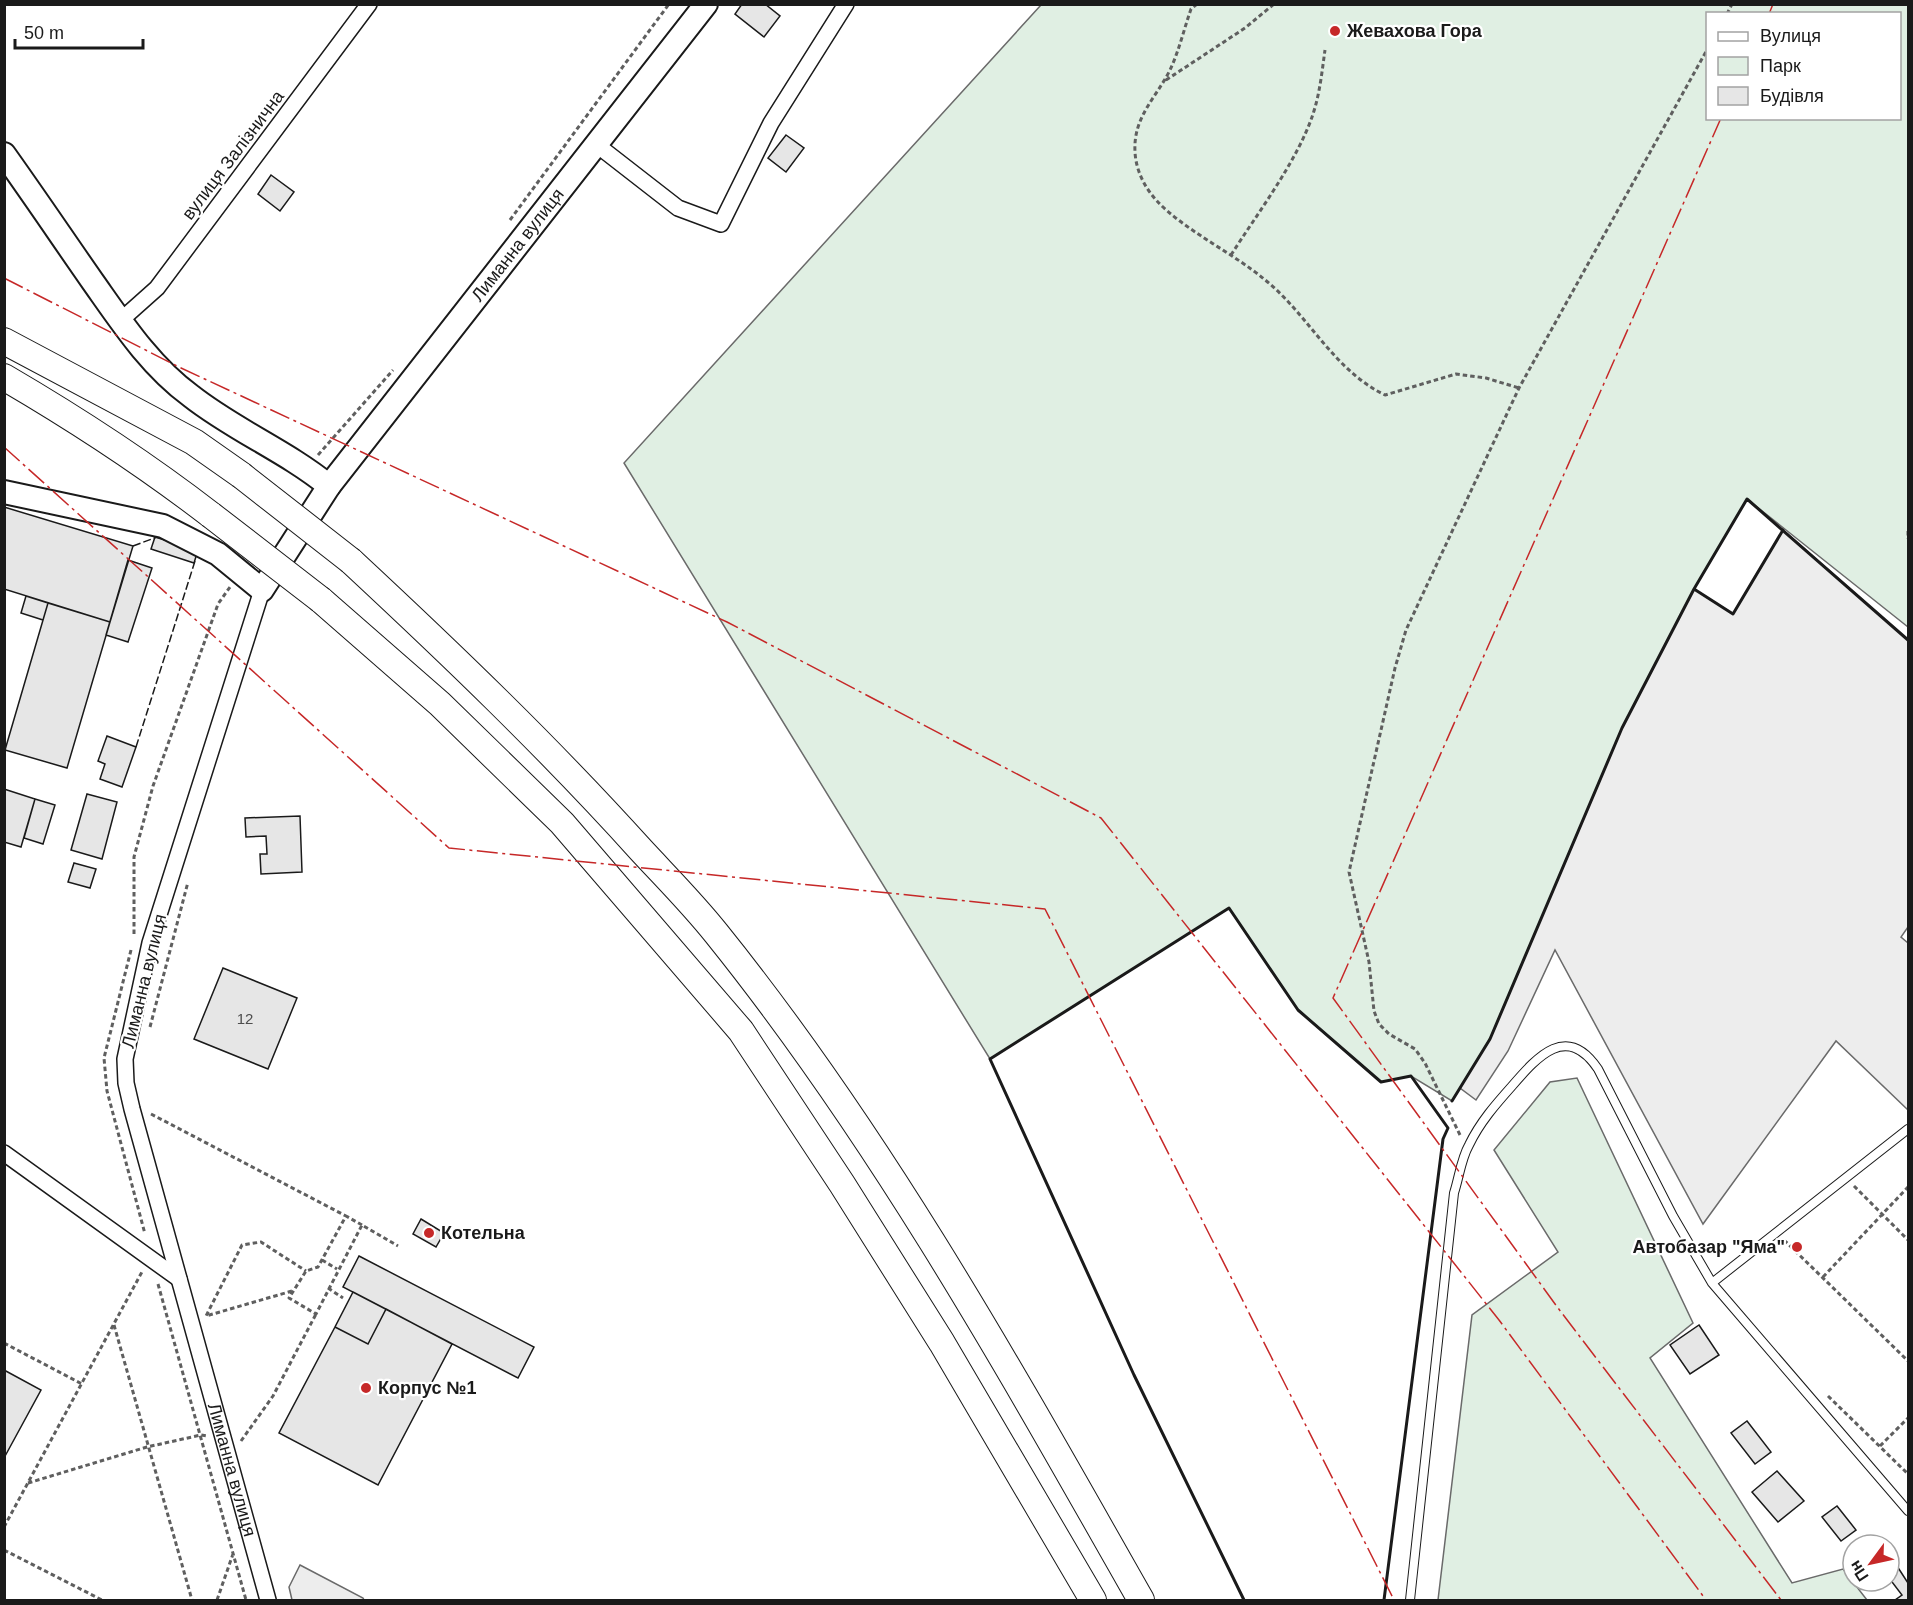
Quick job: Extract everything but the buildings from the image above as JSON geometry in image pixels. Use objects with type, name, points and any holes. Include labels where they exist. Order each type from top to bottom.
[{"type":"highway","points":[[4,327],[43,349],[94,387]]},
{"type":"highway","points":[[4,341],[194,442],[242,475],[351,561],[481,681],[598,802],[714,930],[786,1023],[887,1170],[990,1334],[1141,1600]]},
{"type":"highway","points":[[4,377],[89,428],[156,473],[321,600],[440,704],[562,823],[741,1031],[842,1184],[942,1343],[1093,1600]]},
{"type":"main road","name":"Лиманна вулиця","points":[[262,590],[329,486],[706,4]]},
{"type":"main road","points":[[4,154],[120,321],[158,367],[190,396],[233,426],[307,468],[329,486]]},
{"type":"main road","points":[[4,492],[163,526],[218,554],[262,590]]},
{"type":"street","name":"вулиця Залізнична","points":[[120,321],[157,288],[369,4]]},
{"type":"street","points":[[597,145],[678,208],[721,224],[771,123],[846,4]]},
{"type":"street","name":"Лиманна вулиця","points":[[262,590],[150,943],[125,1059],[126,1083],[132,1109],[268,1600]]},
{"type":"street","points":[[4,1153],[179,1279]]},
{"type":"lane","points":[[1410,1600],[1454,1193],[1467,1147],[1490,1111],[1535,1060],[1558,1047],[1570,1046],[1581,1050],[1598,1069],[1673,1216],[1712,1283],[1908,1511]]},
{"type":"lane","points":[[1712,1283],[1908,1130]]},
{"type":"path","points":[[504,228],[669,4]]},
{"type":"path","points":[[1197,4],[1191,9],[1164,81],[1145,107],[1137,138],[1135,151],[1142,178],[1149,191],[1169,212],[1264,279],[1291,304],[1336,359],[1364,385],[1385,394],[1456,374],[1486,378],[1519,388]]},
{"type":"path","points":[[1164,81],[1245,28],[1274,4]]},
{"type":"path","points":[[1231,255],[1287,166],[1313,116],[1321,83],[1325,50]]},
{"type":"path","points":[[1467,1147],[1442,1102],[1425,1063],[1415,1049],[1389,1034],[1379,1024],[1374,1011],[1369,962],[1349,872],[1395,668],[1406,630],[1519,388],[1706,50]]},
{"type":"path","points":[[322,450],[394,368]]},
{"type":"path","points":[[1908,531],[1908,540]]},
{"type":"path","points":[[241,573],[218,604],[153,786],[134,857],[135,933],[104,1058],[107,1091],[150,1258],[246,1600]]},
{"type":"path","points":[[147,1037],[190,875]]},
{"type":"path","points":[[150,1120],[147,1112],[346,1216],[398,1246]]},
{"type":"path","points":[[1846,1178],[1908,1240]]},
{"type":"path","points":[[1823,1276],[1908,1187]]},
{"type":"path","points":[[316,1314],[289,1298],[306,1271],[318,1267],[346,1216]]},
{"type":"path","points":[[237,1430],[240,1442],[273,1396],[337,1269],[362,1225]]},
{"type":"path","points":[[1776,1232],[1908,1361]]},
{"type":"path","points":[[206,1316],[242,1245],[261,1242],[306,1271]]},
{"type":"path","points":[[4,1527],[150,1258]]},
{"type":"path","points":[[322,1260],[337,1269]]},
{"type":"path","points":[[328,1288],[343,1298]]},
{"type":"path","points":[[206,1316],[294,1290]]},
{"type":"path","points":[[203,1305],[209,1328]]},
{"type":"path","points":[[114,1324],[192,1600]]},
{"type":"path","points":[[4,1342],[82,1384]]},
{"type":"path","points":[[1880,1446],[1908,1418]]},
{"type":"path","points":[[28,1484],[147,1447],[201,1435]]},
{"type":"path","points":[[4,1550],[102,1600]]},
{"type":"path","points":[[217,1600],[233,1554]]},
{"type":"green space","points":[[1041,5],[1908,5],[1908,627],[1747,499],[1694,589],[1490,1039],[1452,1101],[1411,1076],[1381,1082],[1298,1010],[1229,908],[990,1059],[624,463]]},
{"type":"green space","points":[[1577,1078],[1693,1323],[1650,1358],[1792,1583],[1841,1570],[1841,1593],[1862,1593],[1867,1600],[1438,1600],[1472,1315],[1558,1252],[1494,1150],[1550,1082]]},
{"type":"shaded area","points":[[1783,530],[1908,640],[1908,927],[1901,937],[1908,943],[1908,1110],[1836,1041],[1703,1224],[1555,950],[1508,1051],[1476,1100],[1460,1088],[1490,1039],[1622,728],[1694,589],[1733,614]]},
{"type":"shaded area","points":[[300,1565],[364,1600],[292,1600],[289,1587]]},
{"type":"fence","points":[[133,546],[157,537]]},
{"type":"fence","points":[[136,747],[195,561]]},
{"type":"wall","points":[[1452,1101],[1490,1039],[1622,728],[1694,589],[1747,499],[1908,640]]},
{"type":"wall","points":[[1694,589],[1733,614],[1783,530]]},
{"type":"wall","points":[[1244,1600],[1134,1375],[990,1059],[1229,908],[1298,1010],[1381,1082],[1411,1076],[1448,1128],[1443,1139],[1384,1600]]},
{"type":"power","points":[[1770,12],[1773,4]]},
{"type":"power","points":[[1720,120],[1333,998],[1558,1308],[1781,1600]]},
{"type":"power","points":[[4,278],[179,367],[727,622],[1101,818],[1499,1320],[1706,1600]]},
{"type":"power","points":[[4,447],[449,848],[1045,909],[1394,1600]]},
{"type":"place","name":"Жевахова Гора","points":[[1335,31]]},
{"type":"place","name":"Котельна","points":[[429,1233]]},
{"type":"place","name":"Автобазар \"Яма\"","points":[[1797,1247]]},
{"type":"place","name":"Корпус №1","points":[[366,1388]]}]
